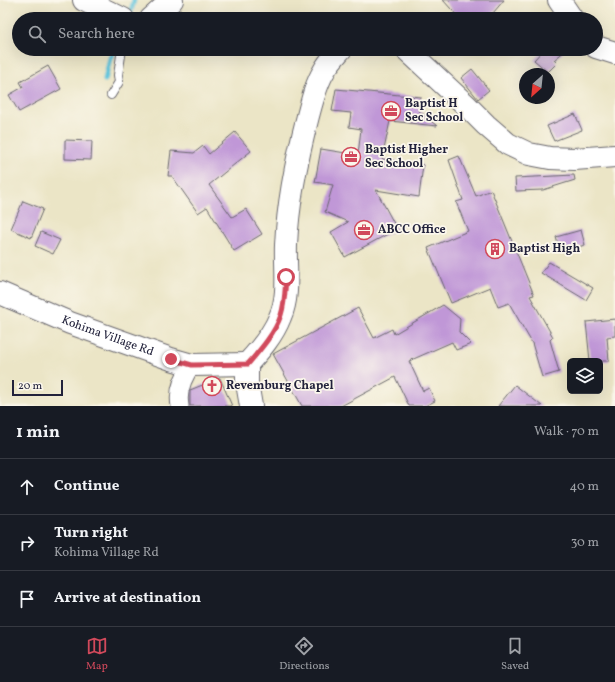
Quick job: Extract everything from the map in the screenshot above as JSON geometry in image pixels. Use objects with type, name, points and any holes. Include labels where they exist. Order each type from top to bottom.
[{"type":"main road","points":[[84,0],[109,12]]},
{"type":"main road","points":[[159,12],[172,0]]},
{"type":"main road","points":[[603,49],[615,53]]},
{"type":"main road","points":[[251,406],[247,383],[248,364],[268,339],[281,316],[286,277],[286,244],[296,169],[313,97],[324,71],[335,56]]},
{"type":"main road","points":[[414,56],[466,105],[486,126],[508,144],[529,154],[550,158],[574,159],[615,156]]},
{"type":"main road","name":"Kohima Village Rd","points":[[0,293],[137,348],[192,365],[248,364]]},
{"type":"street","points":[[180,406],[179,401],[181,384],[184,375],[192,365]]},
{"type":"lane","points":[[111,95],[119,82],[118,75],[121,56]]},
{"type":"building","points":[[443,0],[504,0],[494,12],[454,12]]},
{"type":"building","points":[[538,56],[559,56],[554,60],[557,63],[552,68],[543,68],[534,60]]},
{"type":"building","points":[[48,66],[61,89],[19,112],[9,95],[23,87],[20,82]]},
{"type":"building","points":[[472,69],[489,90],[478,99],[461,78]]},
{"type":"building","name":"Baptist Higher Sec School","points":[[336,89],[421,97],[419,111],[437,126],[390,121],[382,159],[423,165],[419,197],[376,190],[397,229],[345,257],[331,232],[348,222],[325,212],[333,185],[315,182],[321,149],[358,155],[361,129],[349,127],[351,113],[332,111]]},
{"type":"building","points":[[575,114],[582,130],[554,141],[547,126]]},
{"type":"building","points":[[235,132],[251,151],[209,185],[232,217],[246,209],[262,234],[234,251],[207,207],[198,213],[172,176],[168,176],[171,151],[194,153],[203,146],[209,154]]},
{"type":"building","points":[[65,140],[92,141],[91,160],[65,159]]},
{"type":"building","points":[[459,156],[476,196],[491,190],[534,295],[530,296],[553,337],[550,340],[559,372],[542,377],[532,343],[509,303],[498,307],[490,287],[451,303],[428,248],[468,231],[456,202],[463,200],[449,160]]},
{"type":"building","points":[[574,175],[575,180],[543,190],[516,191],[515,178]]},
{"type":"building","points":[[23,201],[43,209],[31,238],[11,229]]},
{"type":"building","points":[[581,230],[585,245],[560,252],[556,237]]},
{"type":"building","points":[[41,232],[60,240],[53,254],[35,246]]},
{"type":"building","points":[[549,262],[593,288],[586,300],[541,273]]},
{"type":"building","points":[[443,305],[460,319],[459,332],[471,344],[456,350],[452,342],[409,361],[423,391],[429,388],[435,401],[425,406],[409,406],[395,377],[341,406],[302,406],[273,354],[358,308],[374,338],[392,329],[394,334]]},
{"type":"building","points":[[615,319],[615,336],[607,337],[609,361],[603,361],[603,358],[590,358],[586,322]]},
{"type":"building","name":"Revemburg Chapel","points":[[220,378],[232,406],[190,406],[190,390]]},
{"type":"building","points":[[515,385],[542,406],[498,406]]},
{"type":"waterway","points":[[131,12],[134,0]]},
{"type":"waterway","points":[[105,80],[111,56]]},
{"type":"place","name":"Baptist H Sec School","points":[[391,111]]},
{"type":"place","name":"Baptist Higher Sec School","points":[[351,157]]},
{"type":"place","name":"ABCC Office","points":[[364,230]]},
{"type":"place","name":"Baptist High","points":[[495,249]]},
{"type":"place","name":"Revemburg Chapel","points":[[212,386]]},
{"type":"route","points":[[171,359],[192,365],[248,364],[260,351],[281,316],[286,277]]}]
